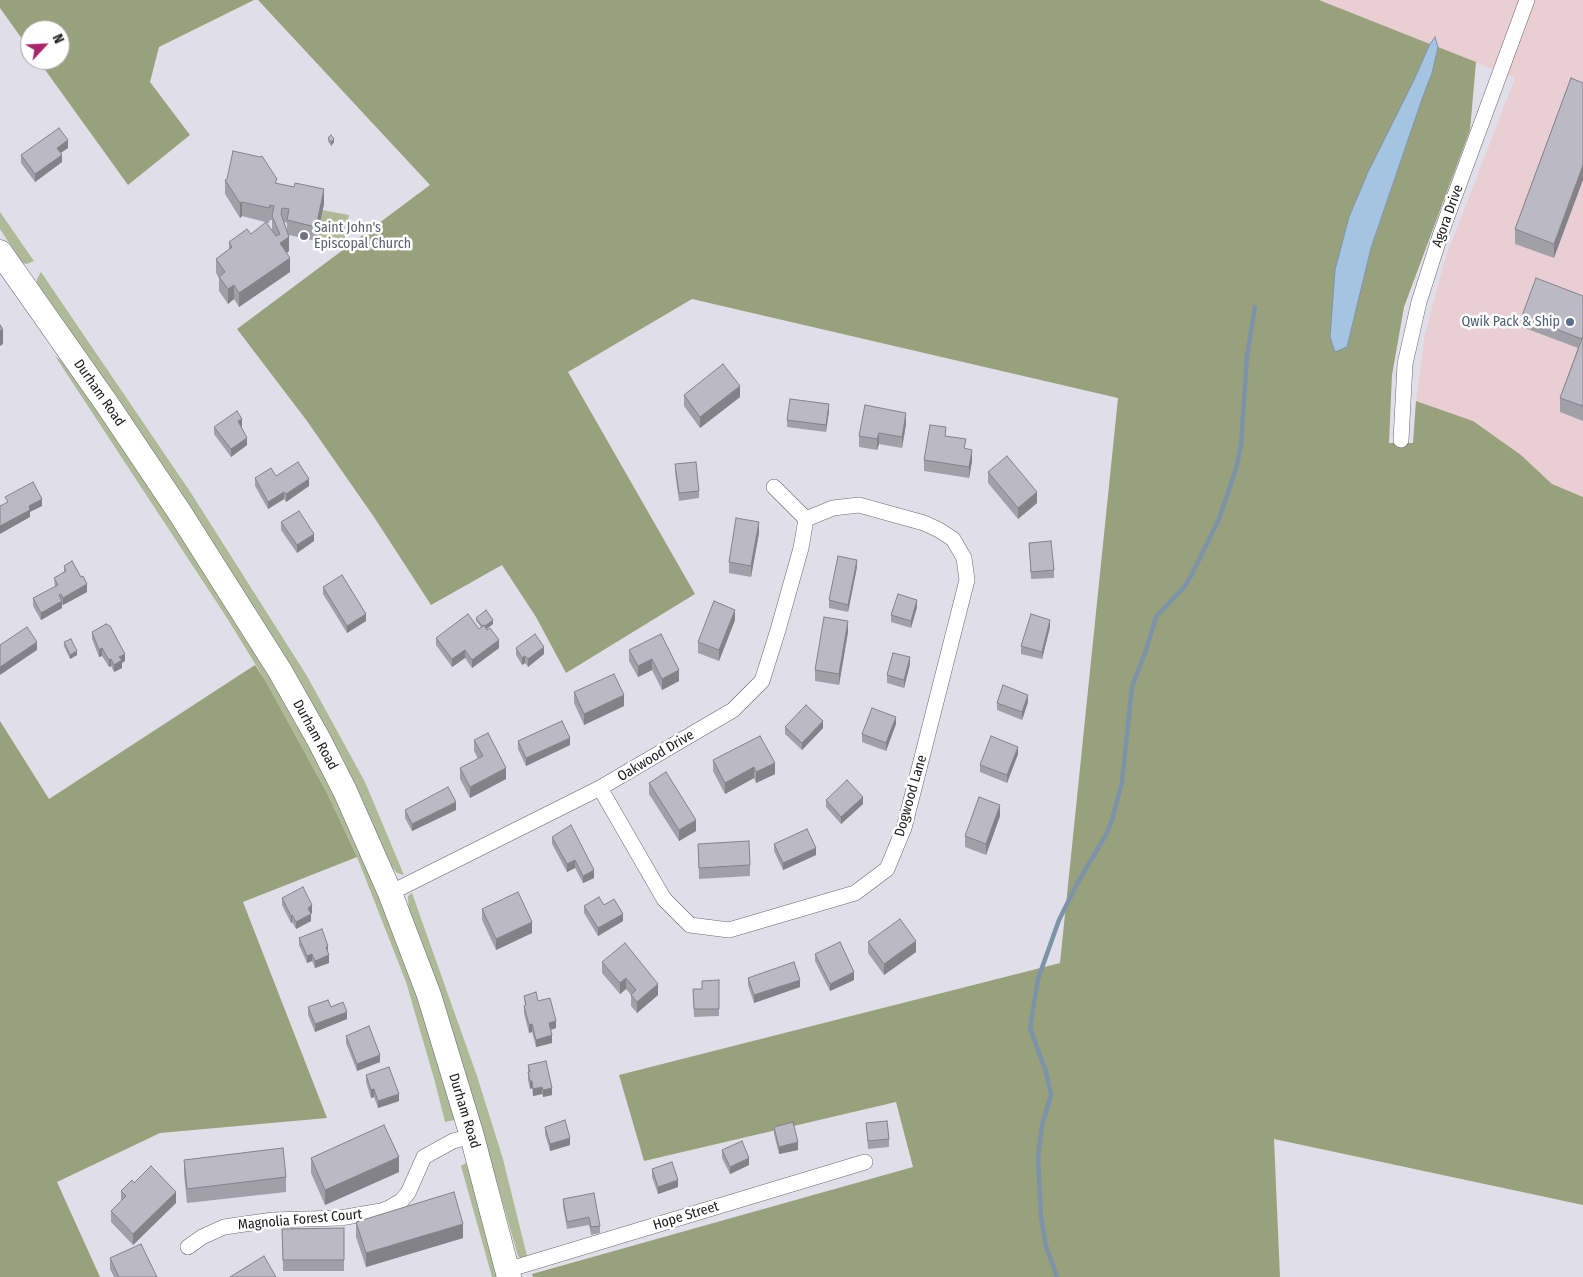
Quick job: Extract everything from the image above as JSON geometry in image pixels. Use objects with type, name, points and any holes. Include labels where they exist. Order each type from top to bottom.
[{"type":"main road","name":"Durham Road","points":[[0,252],[180,513],[280,671],[319,740],[345,792],[390,893],[429,995],[472,1136],[508,1273]]},
{"type":"street","name":"Agora Drive","points":[[1401,440],[1405,364],[1419,302],[1441,233],[1527,0]]},
{"type":"street","points":[[774,487],[806,519]]},
{"type":"street","name":"Dogwood Lane","points":[[600,788],[664,899],[690,925],[730,930],[854,893],[887,869],[904,828],[967,580],[964,558],[952,539],[939,530],[924,523],[859,505],[833,508],[806,519]]},
{"type":"street","name":"Oakwood Drive","points":[[390,893],[600,788],[734,710],[762,681],[801,548],[806,519]]},
{"type":"street","name":"Magnolia Forest Court","points":[[188,1247],[202,1237],[224,1227],[273,1220],[340,1218],[382,1211],[401,1201],[408,1193],[424,1157],[453,1141],[472,1136]]},
{"type":"street","name":"Hope Street","points":[[508,1273],[865,1162]]},
{"type":"shaded area","points":[[1319,0],[1583,0],[1583,497],[1552,484],[1521,455],[1473,421],[1416,401],[1425,334],[1445,259],[1515,78]]},
{"type":"green space","points":[[0,0],[254,0],[159,47],[150,82],[190,135],[128,185],[45,70],[70,70],[70,20],[20,20],[20,36],[0,8]]},
{"type":"green space","points":[[258,0],[1319,0],[1430,44],[1368,172],[1349,217],[1335,270],[1347,347],[1371,248],[1432,73],[1438,47],[1476,62],[1470,130],[1404,307],[1392,375],[1389,443],[1413,443],[1416,401],[1473,421],[1521,455],[1552,484],[1583,497],[1583,1205],[1274,1139],[1280,1277],[533,1277],[532,1274],[913,1167],[896,1102],[644,1161],[619,1075],[1060,963],[1118,398],[692,299],[568,372],[695,594],[566,673],[536,617],[502,565],[431,605],[374,517],[307,421],[237,329],[430,185]]},
{"type":"green space","points":[[322,210],[349,215],[344,242],[317,237]]},
{"type":"green space","points":[[0,212],[34,261],[27,264],[22,263],[0,229]]},
{"type":"green space","points":[[41,272],[191,493],[307,676],[365,782],[404,875],[397,873],[388,863],[37,285],[37,279]]},
{"type":"green space","points":[[55,356],[68,366],[110,420],[316,750],[402,941],[452,1104],[454,1120],[445,1122],[406,982],[357,857],[327,793],[265,680],[225,615]]},
{"type":"green space","points":[[255,665],[327,793],[357,857],[243,902],[327,1118],[160,1133],[57,1182],[100,1277],[0,1277],[0,721],[49,799]]},
{"type":"green space","points":[[412,893],[477,1076],[503,1159],[528,1260],[521,1259],[518,1256],[484,1137],[409,915],[408,896]]},
{"type":"green space","points":[[466,1163],[500,1277],[492,1277],[461,1166]]},
{"type":"water","points":[[1435,37],[1438,47],[1432,73],[1371,248],[1347,347],[1335,352],[1330,337],[1335,270],[1349,217],[1368,172]]},
{"type":"building","points":[[1571,78],[1583,83],[1583,165],[1554,244],[1515,229]]},
{"type":"building","points":[[59,128],[68,140],[57,148],[62,155],[35,174],[21,155]]},
{"type":"building","points":[[331,135],[334,139],[331,142],[328,138]]},
{"type":"building","name":"Saint John's Episcopal Church","points":[[233,151],[262,156],[277,179],[275,183],[294,187],[295,183],[324,189],[316,227],[287,220],[289,209],[282,208],[281,214],[289,237],[280,243],[290,258],[239,293],[234,285],[228,289],[219,277],[225,272],[216,259],[232,247],[229,242],[247,229],[251,234],[266,222],[276,236],[280,234],[272,216],[274,206],[270,205],[269,208],[240,203],[225,180],[227,179]]},
{"type":"building","points":[[1536,278],[1583,296],[1582,339],[1522,316]]},
{"type":"building","points":[[1583,336],[1583,406],[1560,398]]},
{"type":"building","points":[[723,364],[740,386],[700,417],[684,395]]},
{"type":"building","points":[[790,399],[829,404],[826,425],[787,420]]},
{"type":"building","points":[[865,405],[906,413],[902,437],[879,433],[877,439],[859,436]]},
{"type":"building","points":[[237,411],[242,419],[238,421],[247,438],[231,449],[214,427]]},
{"type":"building","points":[[930,425],[946,427],[945,436],[966,439],[964,448],[972,450],[969,467],[924,460]]},
{"type":"building","points":[[1007,456],[1037,492],[1018,508],[988,472]]},
{"type":"building","points":[[298,462],[309,479],[286,494],[284,492],[268,502],[255,478],[271,468],[276,476]]},
{"type":"building","points":[[696,462],[699,491],[679,493],[675,464]]},
{"type":"building","points":[[33,482],[42,499],[29,506],[30,510],[0,526],[0,506],[8,502],[5,497]]},
{"type":"building","points":[[299,511],[314,534],[297,545],[281,522]]},
{"type":"building","points":[[736,518],[759,522],[751,566],[729,562]]},
{"type":"building","points":[[1051,541],[1054,570],[1031,572],[1029,543]]},
{"type":"building","points":[[838,556],[857,560],[848,605],[829,600]]},
{"type":"building","points":[[72,561],[87,584],[63,598],[61,594],[59,595],[62,601],[41,613],[33,598],[58,585],[54,578],[66,571],[64,566]]},
{"type":"building","points":[[342,575],[366,614],[347,626],[323,587]]},
{"type":"building","points":[[898,594],[917,600],[911,621],[891,615]]},
{"type":"building","points":[[714,601],[735,610],[719,650],[698,642]]},
{"type":"building","points":[[486,610],[493,620],[482,626],[476,618]]},
{"type":"building","points":[[468,614],[479,629],[484,625],[487,630],[490,628],[499,640],[472,660],[465,650],[452,659],[436,638]]},
{"type":"building","points":[[1031,614],[1050,620],[1042,652],[1021,646]]},
{"type":"building","points":[[824,617],[848,621],[839,674],[815,670]]},
{"type":"building","points":[[106,624],[110,626],[125,654],[119,657],[122,660],[114,665],[102,648],[99,650],[92,632]]},
{"type":"building","points":[[27,627],[37,642],[0,667],[0,645]]},
{"type":"building","points":[[535,634],[544,647],[528,659],[525,656],[522,658],[516,648]]},
{"type":"building","points":[[661,634],[679,670],[662,679],[652,659],[638,666],[629,650]]},
{"type":"building","points":[[71,639],[77,651],[70,655],[64,642]]},
{"type":"building","points":[[893,653],[910,657],[904,680],[887,675]]},
{"type":"building","points":[[614,674],[624,695],[584,714],[574,692]]},
{"type":"building","points":[[1003,685],[1028,695],[1022,712],[997,703]]},
{"type":"building","points":[[806,705],[823,721],[802,743],[785,727]]},
{"type":"building","points":[[872,708],[896,717],[886,743],[862,734]]},
{"type":"building","points":[[562,721],[570,738],[526,758],[518,741]]},
{"type":"building","points":[[488,733],[506,768],[470,787],[460,768],[483,756],[474,740]]},
{"type":"building","points":[[760,736],[775,763],[756,772],[754,767],[725,783],[713,760]]},
{"type":"building","points":[[991,736],[1018,747],[1007,775],[980,765]]},
{"type":"building","points":[[666,772],[696,820],[679,830],[649,783]]},
{"type":"building","points":[[847,780],[863,797],[841,817],[826,800]]},
{"type":"building","points":[[448,787],[456,802],[412,824],[405,810]]},
{"type":"building","points":[[979,797],[1000,805],[986,844],[965,836]]},
{"type":"building","points":[[571,825],[594,870],[583,876],[575,860],[567,864],[552,837]]},
{"type":"building","points":[[807,829],[816,848],[783,863],[774,844]]},
{"type":"building","points":[[749,841],[750,865],[699,868],[698,844]]},
{"type":"building","points":[[303,887],[312,905],[308,908],[311,914],[296,922],[282,898]]},
{"type":"building","points":[[518,892],[532,922],[496,939],[482,909]]},
{"type":"building","points":[[599,897],[604,905],[614,899],[623,914],[598,928],[584,906]]},
{"type":"building","points":[[900,919],[916,941],[884,964],[868,942]]},
{"type":"building","points":[[322,929],[329,955],[315,961],[312,954],[307,956],[299,938]]},
{"type":"building","points":[[840,942],[854,972],[830,984],[815,954]]},
{"type":"building","points":[[625,943],[658,984],[637,1002],[631,995],[636,990],[626,978],[620,983],[602,962]]},
{"type":"building","points":[[794,962],[800,980],[754,995],[748,978]]},
{"type":"building","points":[[719,980],[719,1009],[694,1009],[693,989],[702,989],[702,981]]},
{"type":"building","points":[[536,992],[538,1001],[550,998],[556,1021],[549,1023],[552,1035],[536,1040],[532,1024],[529,1025],[524,1006],[526,1005],[524,996]]},
{"type":"building","points":[[328,1000],[331,1007],[343,1002],[347,1012],[315,1024],[308,1007]]},
{"type":"building","points":[[369,1026],[380,1055],[357,1064],[346,1036]]},
{"type":"building","points":[[546,1061],[552,1088],[543,1090],[542,1087],[533,1089],[528,1065]]},
{"type":"building","points":[[389,1067],[399,1094],[378,1101],[374,1089],[371,1090],[366,1075]]},
{"type":"building","points":[[565,1120],[570,1138],[550,1144],[545,1127]]},
{"type":"building","points":[[887,1121],[889,1139],[868,1141],[866,1123]]},
{"type":"building","points":[[793,1122],[798,1142],[779,1147],[774,1127]]},
{"type":"building","points":[[384,1125],[399,1157],[325,1190],[311,1158]]},
{"type":"building","points":[[742,1141],[749,1158],[730,1167],[722,1150]]},
{"type":"building","points":[[283,1148],[286,1177],[187,1189],[184,1160]]},
{"type":"building","points":[[672,1162],[678,1180],[658,1187],[652,1169]]},
{"type":"building","points":[[151,1166],[176,1192],[133,1234],[111,1211],[126,1196],[121,1191],[132,1180],[134,1183]]},
{"type":"building","points":[[454,1192],[463,1224],[366,1253],[356,1222]]},
{"type":"building","points":[[594,1193],[600,1226],[591,1227],[589,1217],[567,1222],[563,1199]]},
{"type":"building","points":[[344,1228],[344,1260],[283,1260],[282,1229]]},
{"type":"building","points":[[141,1244],[157,1277],[119,1277],[110,1258]]},
{"type":"building","points":[[264,1256],[276,1277],[230,1277]]},
{"type":"waterway","points":[[1057,1277],[1046,1246],[1041,1217],[1038,1157],[1042,1125],[1051,1095],[1046,1072],[1030,1028],[1038,979],[1059,920],[1078,882],[1107,833],[1112,820],[1122,782],[1132,687],[1156,617],[1185,586],[1192,574],[1219,519],[1236,469],[1241,445],[1247,356],[1255,307]]},
{"type":"place","name":"Saint John's Episcopal Church","points":[[304,236]]},
{"type":"place","name":"Qwik Pack & Ship","points":[[1570,322]]}]
